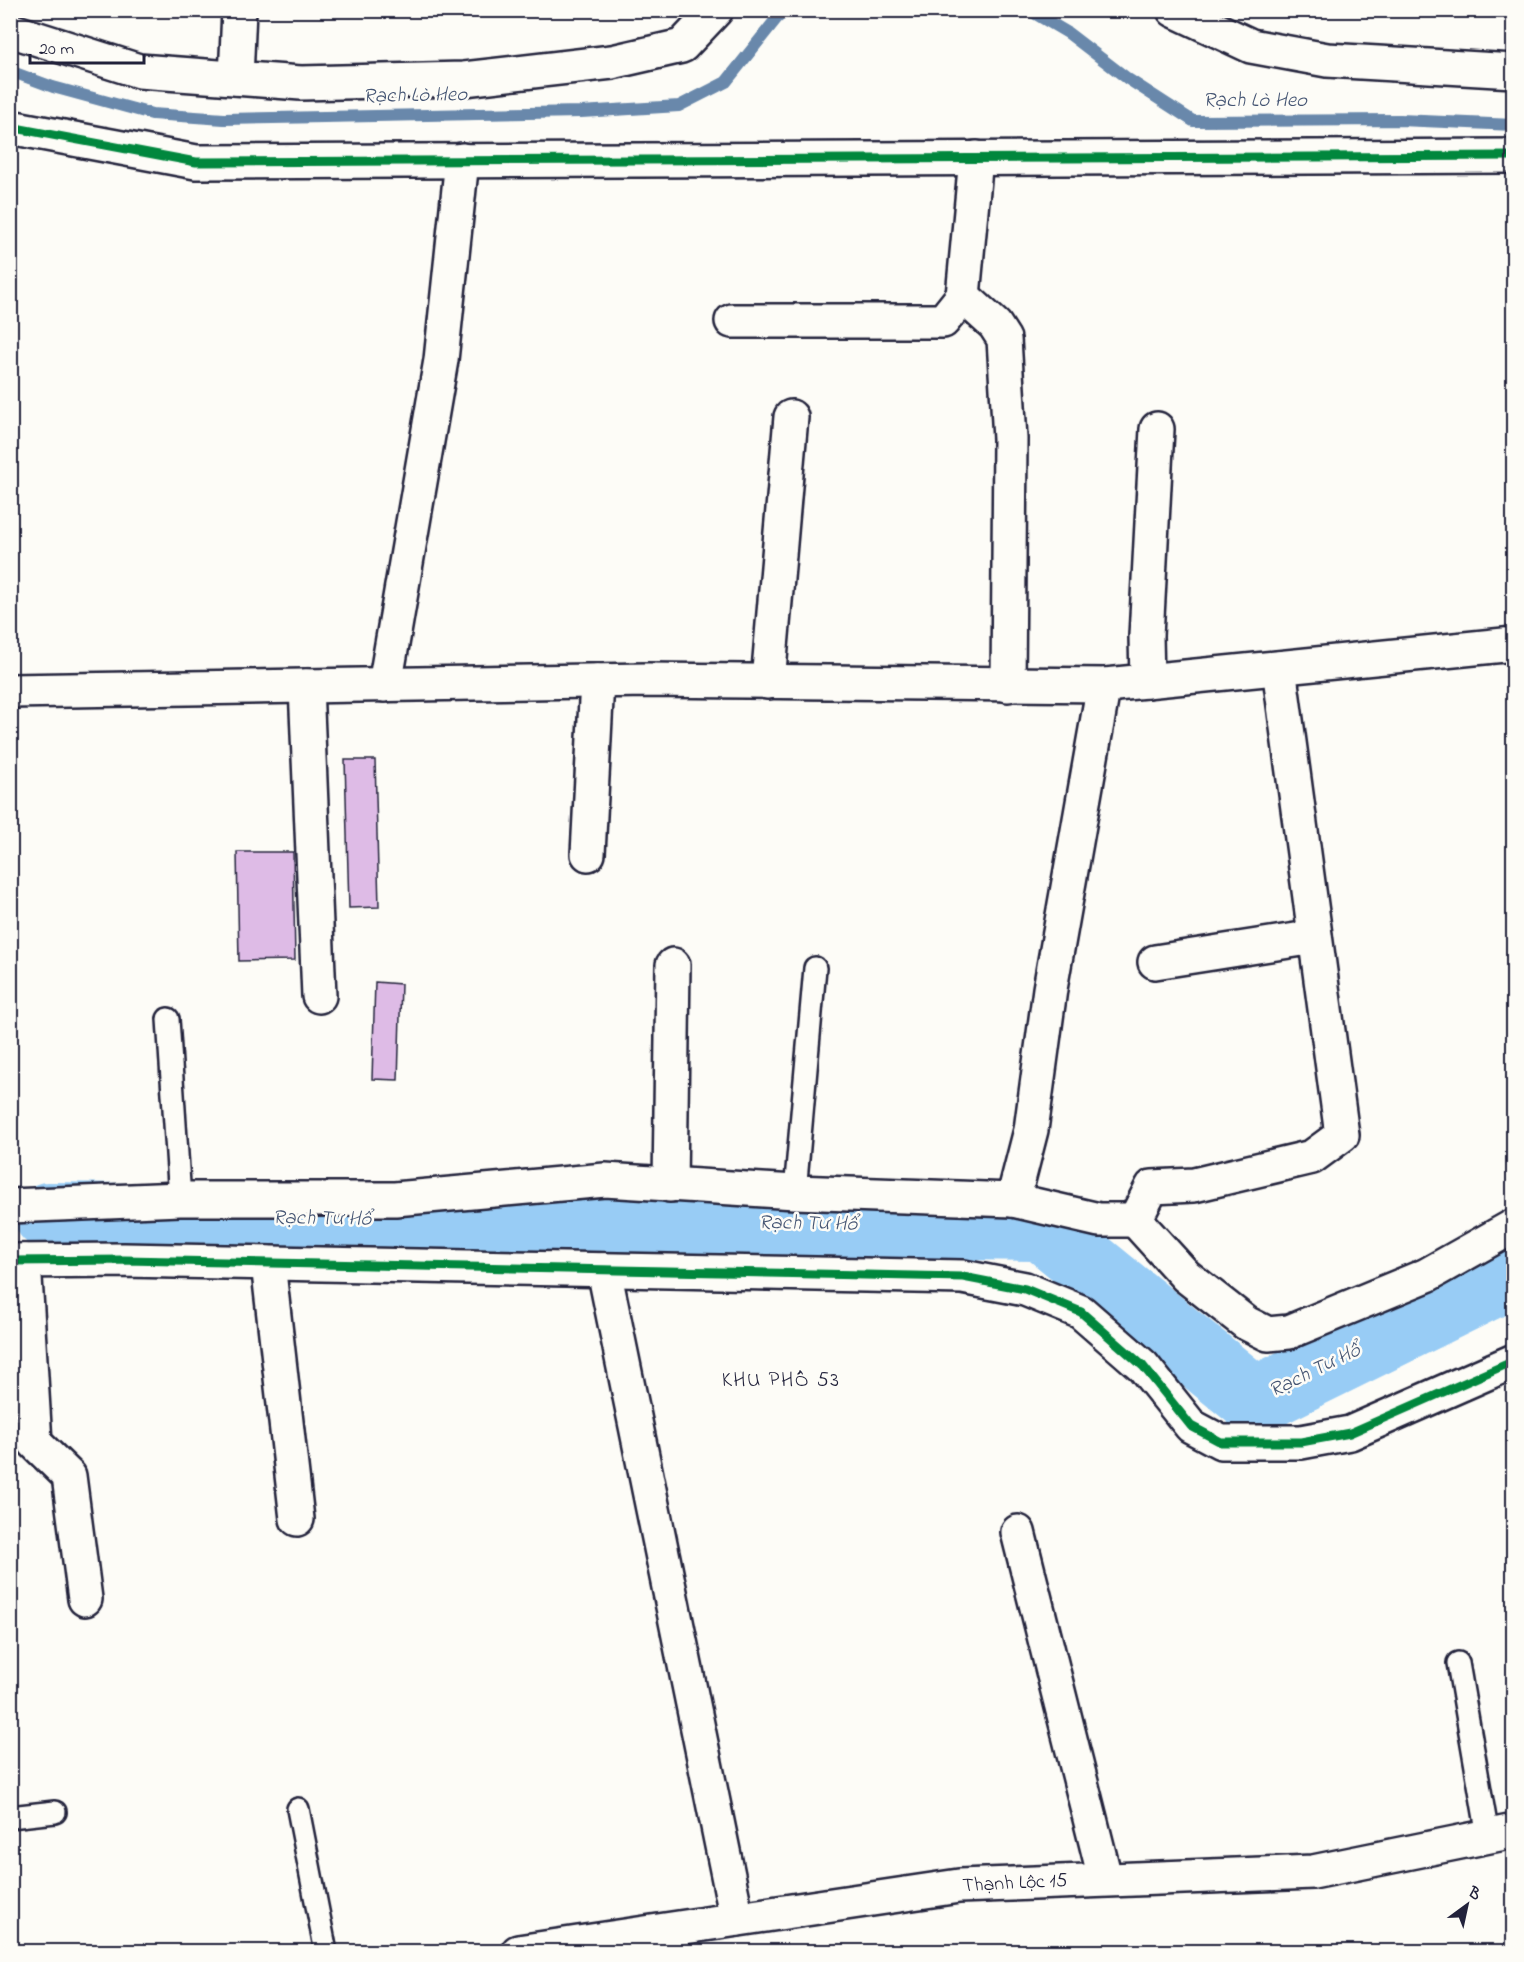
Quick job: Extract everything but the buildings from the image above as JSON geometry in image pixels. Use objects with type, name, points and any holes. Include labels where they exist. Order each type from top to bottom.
[{"type":"street","points":[[236,78],[239,10]]},
{"type":"street","points":[[27,27],[139,71],[301,82],[464,78],[612,62],[682,46],[717,10]]},
{"type":"street","points":[[1174,10],[1251,46],[1327,60],[1514,71]]},
{"type":"street","points":[[10,127],[196,162],[1514,156]]},
{"type":"street","points":[[732,321],[943,321],[963,296],[976,158]]},
{"type":"street","points":[[385,685],[441,360],[462,160]]},
{"type":"street","points":[[963,296],[995,325],[1004,339],[1010,439],[1008,685]]},
{"type":"street","points":[[768,682],[791,417]]},
{"type":"street","points":[[1147,681],[1146,636],[1157,429]]},
{"type":"street","points":[[10,691],[597,681],[1106,685],[1514,644]]},
{"type":"street","points":[[1134,1220],[1152,1187],[1194,1185],[1312,1157],[1342,1135],[1279,668]]},
{"type":"street","points":[[588,854],[597,681]]},
{"type":"street","points":[[1013,1200],[1031,1130],[1052,977],[1102,695],[1106,685]]},
{"type":"street","points":[[306,686],[320,996]]},
{"type":"street","points":[[1155,962],[1314,937]]},
{"type":"street","points":[[670,1185],[673,965]]},
{"type":"street","points":[[10,1206],[180,1199],[395,1198],[605,1180],[795,1192],[1013,1200],[1099,1220],[1134,1220],[1186,1276],[1246,1323],[1268,1334],[1289,1332],[1427,1275],[1514,1226]]},
{"type":"street","points":[[85,1599],[69,1476],[35,1443],[17,1261],[268,1263],[963,1277],[1025,1289],[1081,1312],[1143,1366],[1191,1426],[1221,1442],[1300,1442],[1350,1433],[1514,1361]]},
{"type":"street","points":[[268,1263],[297,1519]]},
{"type":"street","points":[[604,1270],[737,1919]]},
{"type":"street","points":[[1018,1532],[1105,1878]]},
{"type":"street","name":"Thạnh Lộc 15","points":[[518,1952],[959,1886],[1105,1878],[1314,1872],[1501,1834]]},
{"type":"lane","points":[[795,1192],[815,968]]},
{"type":"lane","points":[[168,1019],[180,1199]]},
{"type":"lane","points":[[1458,1663],[1501,1834]]},
{"type":"lane","points":[[298,1809],[326,1952]]},
{"type":"lane","points":[[10,1817],[55,1812]]},
{"type":"waterway","name":"Rạch Lò Heo","points":[[10,71],[53,87],[152,114],[224,119],[581,112],[679,106],[726,82],[777,18],[787,10]]},
{"type":"waterway","name":"Rạch Lò Heo","points":[[1029,10],[1068,33],[1128,79],[1193,121],[1400,120],[1514,125]]},
{"type":"waterway","name":"Rạch Tư Hổ","points":[[48,1216],[1042,1227],[1255,1401],[1514,1273]]},
{"type":"cycle path","points":[[10,127],[196,162],[1514,156]]},
{"type":"cycle path","points":[[10,1261],[124,1260],[963,1277],[1025,1289],[1081,1312],[1143,1366],[1191,1426],[1221,1442],[1301,1442],[1350,1433],[1514,1361]]},
{"type":"district","name":"KHU PHỐ 53","points":[[781,1381]]}]
